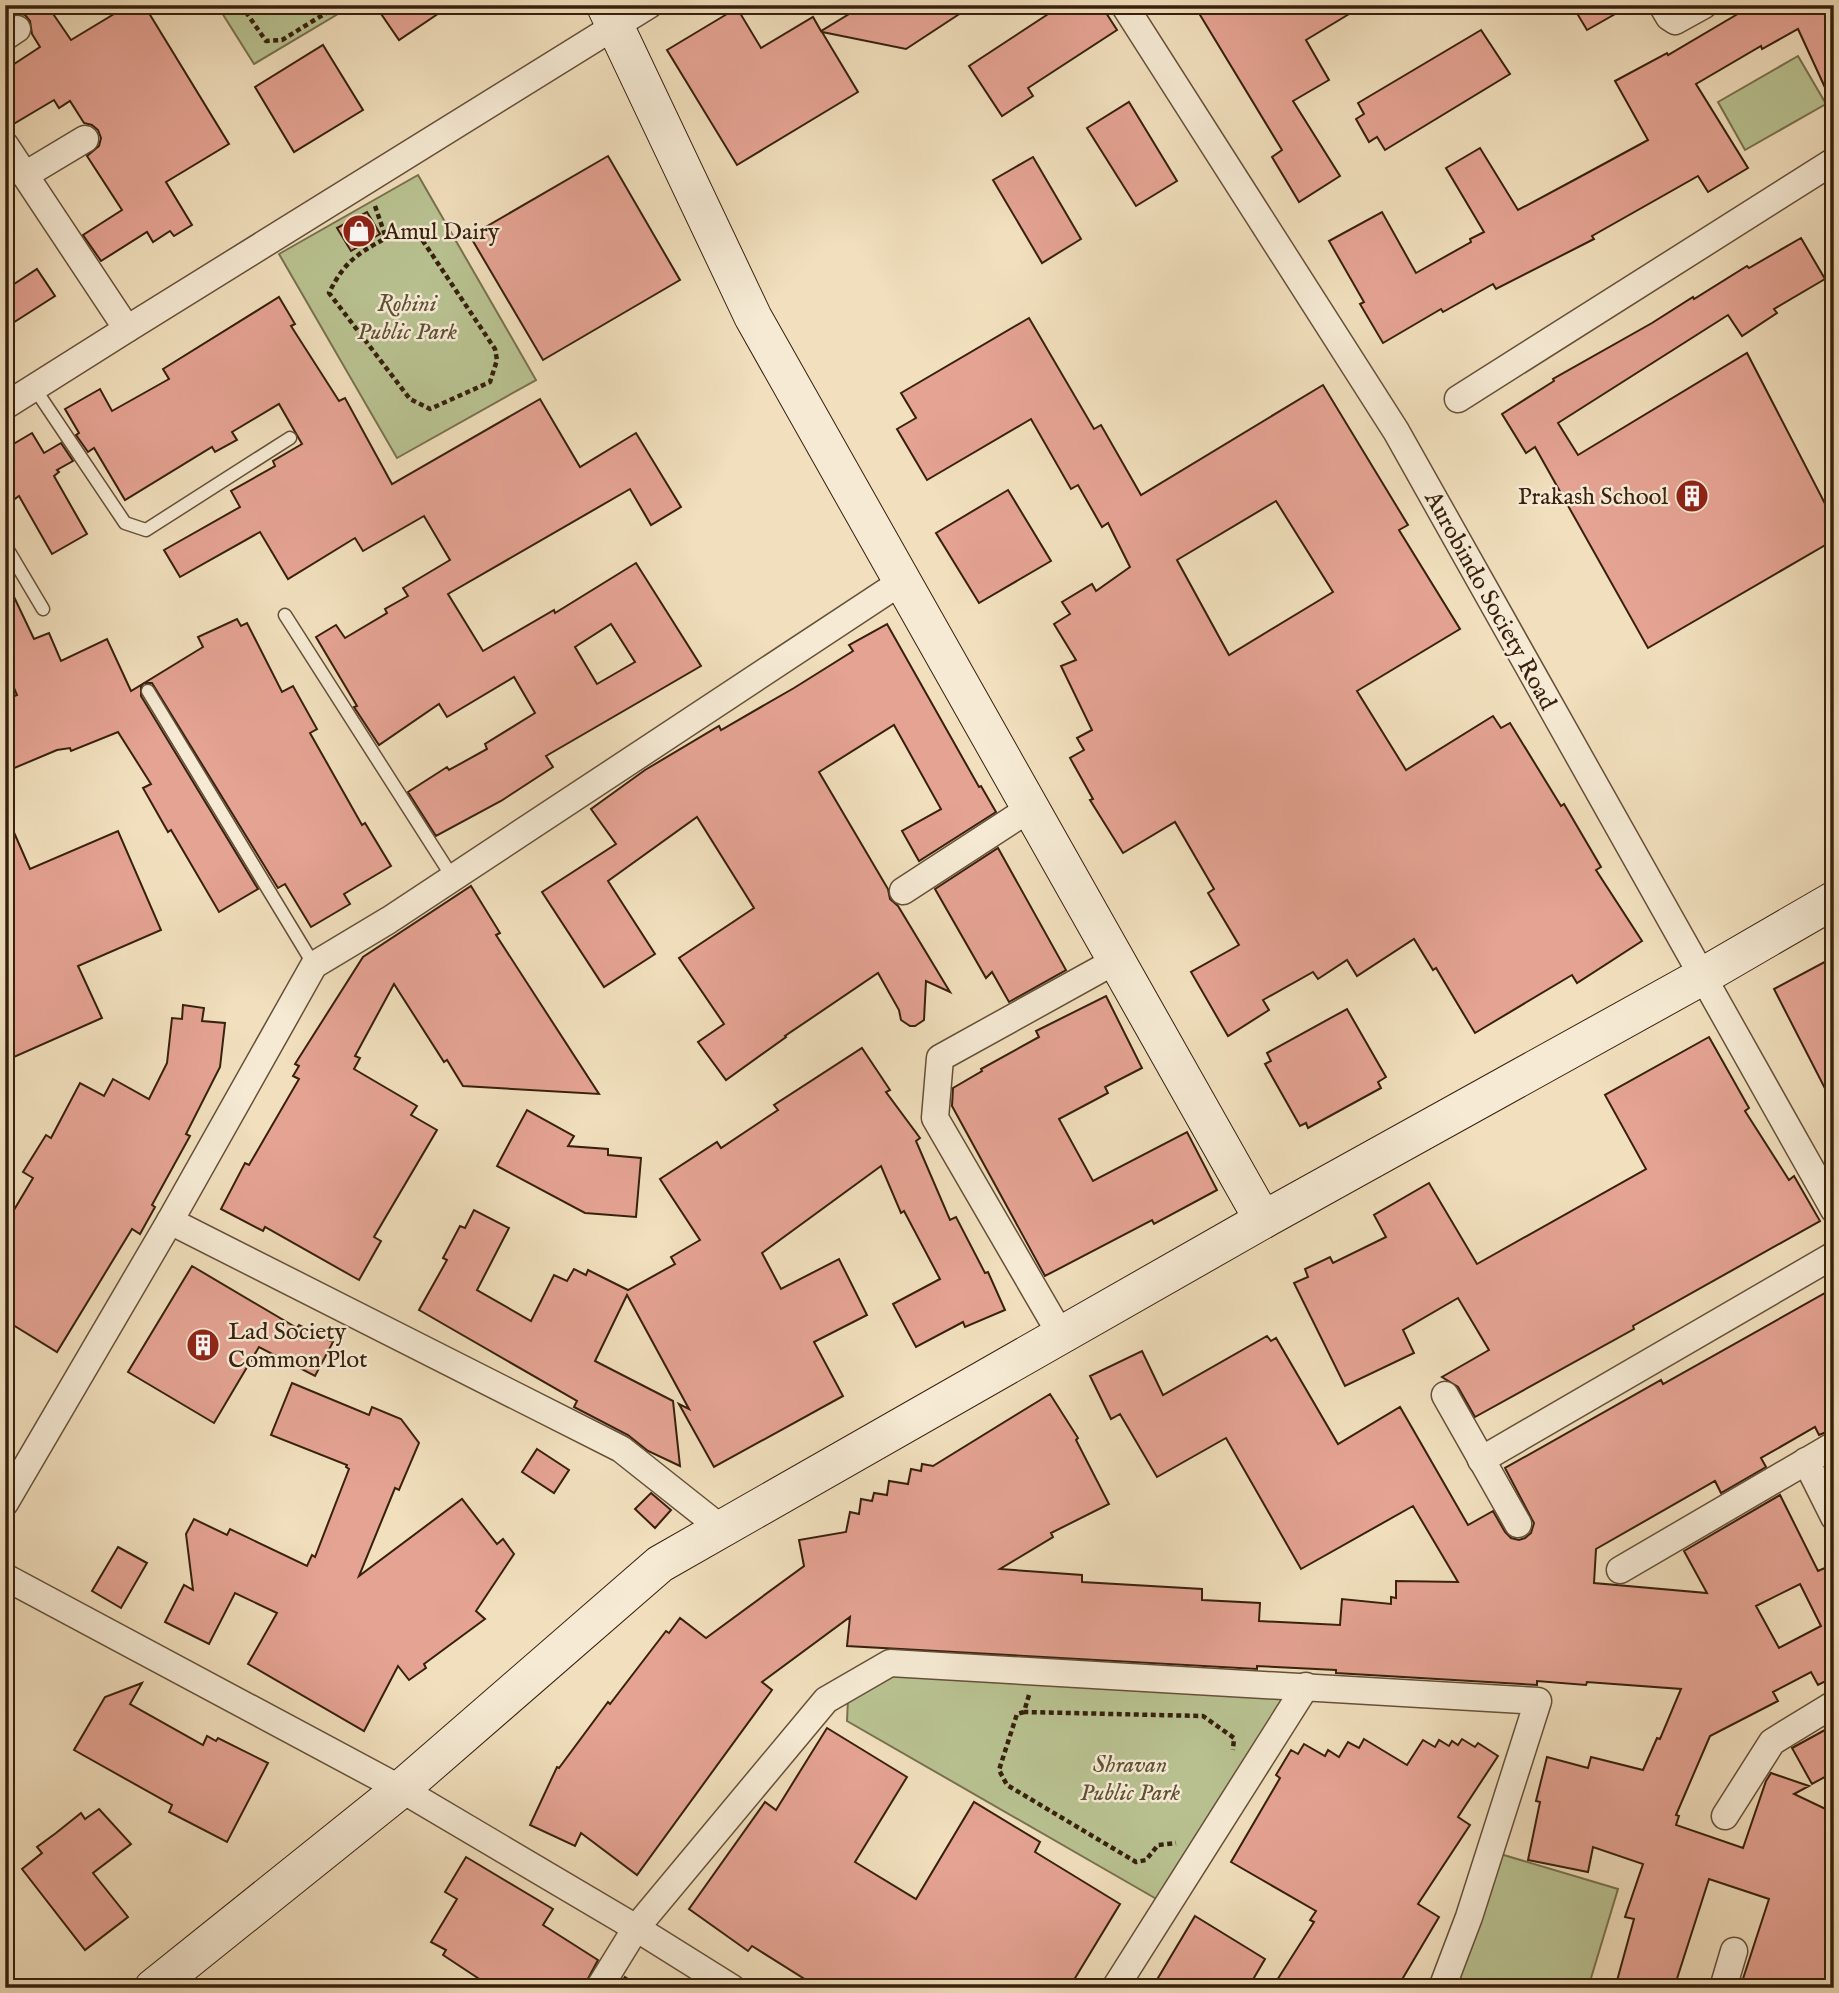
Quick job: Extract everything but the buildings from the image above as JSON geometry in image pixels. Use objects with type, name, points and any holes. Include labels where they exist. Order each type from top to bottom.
[{"type":"street","points":[[5,407],[362,184],[611,15],[649,5]]},
{"type":"street","name":"Aurobindo Society Road","points":[[1124,5],[1396,431],[1834,1210]]},
{"type":"street","points":[[1662,5],[1669,17],[1675,21],[1704,5]]},
{"type":"street","points":[[611,15],[753,317],[904,580],[1263,1220]]},
{"type":"street","points":[[25,175],[85,139]]},
{"type":"street","points":[[5,145],[127,329]]},
{"type":"street","points":[[1458,399],[1834,161]]},
{"type":"street","points":[[5,1503],[170,1221],[314,965],[453,878],[904,580]]},
{"type":"street","points":[[902,891],[1032,807]]},
{"type":"street","points":[[153,1988],[401,1789],[660,1564],[1263,1220],[1703,976],[1834,900]]},
{"type":"street","points":[[1061,1335],[935,1118],[940,1058],[1117,960]]},
{"type":"street","points":[[170,1221],[621,1449],[722,1529]]},
{"type":"street","points":[[1481,1460],[1834,1255]]},
{"type":"street","points":[[1445,1395],[1518,1524]]},
{"type":"street","points":[[1620,1570],[1834,1445]]},
{"type":"street","points":[[1806,1461],[1834,1517]]},
{"type":"street","points":[[5,1577],[401,1789],[636,1927],[732,1988]]},
{"type":"street","points":[[599,1988],[636,1927],[826,1700],[891,1663],[1538,1701],[1469,1917],[1442,1988]]},
{"type":"street","points":[[1115,1988],[1306,1686]]},
{"type":"street","points":[[1725,1816],[1772,1742],[1834,1704]]},
{"type":"street","points":[[1723,1988],[1734,1951]]},
{"type":"lane","points":[[35,389],[125,523],[146,530],[290,438]]},
{"type":"lane","points":[[5,545],[43,609]]},
{"type":"lane","points":[[285,615],[453,878]]},
{"type":"lane","points":[[148,691],[314,965]]},
{"type":"path","points":[[241,5],[266,41],[282,40],[339,5]]},
{"type":"path","points":[[362,184],[373,200],[386,238]]},
{"type":"path","points":[[401,229],[419,235],[495,349],[497,360],[490,382],[430,408],[410,399],[329,293],[335,280],[353,257],[386,238],[401,229]]},
{"type":"path","points":[[1024,1712],[1030,1691]]},
{"type":"path","points":[[1179,1841],[1158,1845],[1146,1860],[1136,1862],[1007,1785],[999,1770],[1017,1714],[1203,1716],[1234,1738],[1232,1761]]},
{"type":"green space","points":[[217,5],[353,5],[254,64]]},
{"type":"green space","points":[[1798,56],[1826,104],[1745,150],[1718,102]]},
{"type":"green space","name":"Rohini Public Park","points":[[418,175],[536,380],[397,458],[279,254]]},
{"type":"green space","name":"Shravan Public Park","points":[[894,1672],[1291,1695],[1160,1901],[847,1721],[848,1699]]},
{"type":"green space","points":[[1497,1853],[1618,1889],[1588,1988],[1457,1988]]},
{"type":"place","name":"Amul Dairy","points":[[359,231]]},
{"type":"place","name":"Prakash School","points":[[1692,496]]},
{"type":"place","name":"Lad Society Common Plot","points":[[203,1345]]}]
